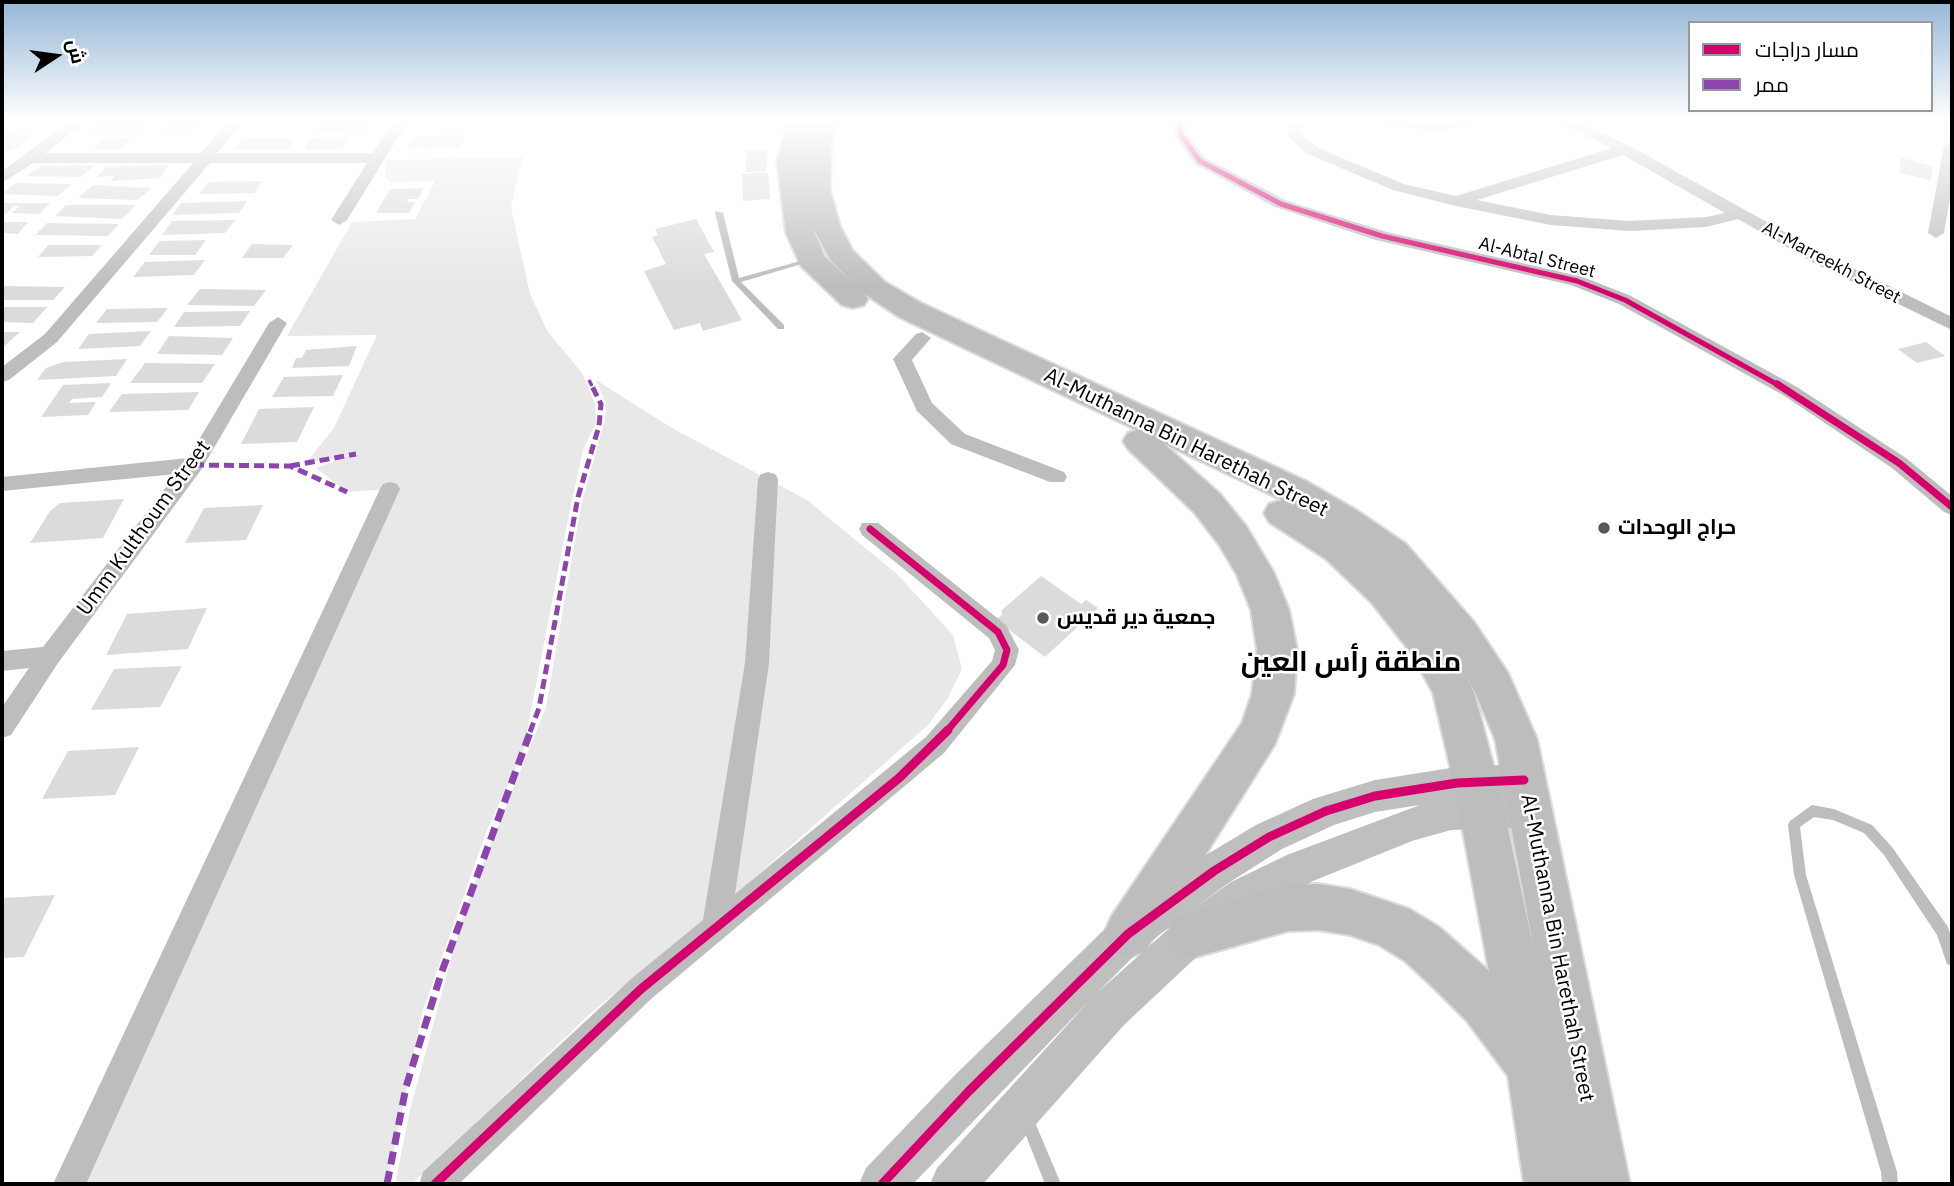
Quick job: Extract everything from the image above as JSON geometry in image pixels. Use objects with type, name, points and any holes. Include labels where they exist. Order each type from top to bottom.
[{"type":"highway","name":"Al-Muthanna Bin Harethah Street","points":[[791,176],[800,233],[811,260],[838,288],[864,308],[1140,441],[1301,523],[1339,549],[1385,591],[1426,643],[1453,692],[1479,797],[1532,1065],[1552,1184]]},
{"type":"highway","name":"Al-Muthanna Bin Harethah Street","points":[[817,176],[817,190],[826,226],[841,255],[874,288],[910,310],[997,352],[1293,490],[1343,519],[1393,554],[1460,633],[1493,685],[1516,739],[1602,1184]]},
{"type":"highway","points":[[1128,934],[1260,731],[1273,694],[1277,649],[1270,610],[1255,573],[1233,537],[1208,503],[1140,441]]},
{"type":"highway","points":[[1192,933],[1288,908],[1318,907],[1350,912],[1392,926],[1422,944],[1455,973],[1485,1003],[1532,1065]]},
{"type":"street","points":[[2,376],[51,338],[190,176]]},
{"type":"street","points":[[339,220],[365,176]]},
{"type":"street","name":"Al-Abtal Street","points":[[1226,176],[1281,204],[1382,236],[1577,281],[1625,300],[1790,391],[1899,463],[1952,508]]},
{"type":"street","points":[[1374,176],[1399,187],[1551,220],[1629,226],[1706,222],[1740,214]]},
{"type":"street","points":[[1456,201],[1536,176]]},
{"type":"street","name":"Al-Marreekh Street","points":[[1673,176],[1868,284],[1952,324]]},
{"type":"street","points":[[1936,233],[1948,189]]},
{"type":"street","name":"Umm Kulthoum Street","points":[[2,727],[50,656],[194,465],[278,323]]},
{"type":"street","points":[[922,338],[902,359],[924,405],[958,439],[1057,477]]},
{"type":"street","points":[[2,484],[194,465]]},
{"type":"street","points":[[716,928],[757,663],[768,479]]},
{"type":"street","points":[[69,1184],[390,489]]},
{"type":"street","points":[[435,1184],[632,998],[899,778],[935,745],[1003,665],[1007,650],[998,632],[870,529]]},
{"type":"street","points":[[2,661],[50,656]]},
{"type":"street","points":[[882,1184],[969,1091],[1128,934],[1214,871],[1269,837],[1326,811],[1417,788],[1479,797],[1528,795]]},
{"type":"street","points":[[953,1184],[1020,1106],[1109,1010],[1192,933],[1245,895],[1300,868],[1409,825],[1451,813],[1479,797]]},
{"type":"lane","points":[[719,213],[736,281],[781,327]]},
{"type":"lane","points":[[736,281],[811,260]]},
{"type":"lane","points":[[1890,1184],[1889,1172],[1800,875],[1794,825],[1812,811],[1834,815],[1868,829],[1888,851],[1943,932],[1952,959]]},
{"type":"lane","points":[[1020,1106],[1053,1184]]},
{"type":"shaded area","points":[[518,176],[511,207],[530,294],[548,332],[582,373],[595,404],[596,423],[583,450],[523,752],[487,830],[422,1013],[387,1184],[82,1184],[390,489],[347,492],[316,468],[350,455],[306,463],[334,428],[377,335],[287,336],[352,222],[415,219],[435,181],[392,182],[385,178]]},
{"type":"shaded area","points":[[596,380],[672,428],[807,500],[897,574],[953,635],[962,669],[948,698],[928,725],[719,909],[594,1010],[412,1184],[395,1184],[410,1110],[465,908],[546,707],[581,506],[605,419],[606,403]]},
{"type":"building","points":[[114,176],[161,176],[160,178],[111,181]]},
{"type":"building","points":[[742,176],[768,176],[770,199],[743,201]]},
{"type":"building","points":[[1914,176],[1932,176],[1931,180]]},
{"type":"building","points":[[262,181],[254,193],[199,194],[208,182]]},
{"type":"building","points":[[15,183],[72,184],[58,196],[2,194]]},
{"type":"building","points":[[93,185],[152,188],[137,200],[78,198]]},
{"type":"building","points":[[424,188],[418,199],[408,199],[407,202],[415,202],[409,213],[376,213],[390,189]]},
{"type":"building","points":[[247,201],[239,213],[172,215],[181,203]]},
{"type":"building","points":[[2,203],[50,203],[39,214],[12,213],[20,206],[14,206],[2,214]]},
{"type":"building","points":[[66,205],[136,205],[122,219],[55,216]]},
{"type":"building","points":[[696,219],[714,252],[704,254],[742,320],[703,331],[700,323],[674,330],[644,271],[666,264],[652,237],[658,235],[655,229]]},
{"type":"building","points":[[235,220],[225,233],[162,235],[172,221]]},
{"type":"building","points":[[2,222],[28,222],[18,234],[2,233]]},
{"type":"building","points":[[47,223],[119,224],[108,236],[35,235]]},
{"type":"building","points":[[206,240],[195,255],[149,255],[160,241]]},
{"type":"building","points":[[252,244],[293,245],[283,258],[242,258]]},
{"type":"building","points":[[48,245],[102,245],[92,256],[38,257]]},
{"type":"building","points":[[205,260],[194,275],[133,277],[145,262]]},
{"type":"building","points":[[2,286],[65,287],[53,300],[2,300]]},
{"type":"building","points":[[200,289],[266,290],[254,306],[187,305]]},
{"type":"building","points":[[4,307],[47,307],[33,323],[2,322]]},
{"type":"building","points":[[168,308],[157,322],[96,323],[107,309]]},
{"type":"building","points":[[250,311],[240,326],[174,327],[184,312]]},
{"type":"building","points":[[151,331],[140,346],[78,349],[89,334]]},
{"type":"building","points":[[2,332],[20,332],[2,348]]},
{"type":"building","points":[[169,336],[233,338],[222,355],[157,354]]},
{"type":"building","points":[[1926,342],[1945,356],[1917,363],[1898,349]]},
{"type":"building","points":[[357,346],[349,366],[292,368],[296,358],[302,358],[306,350]]},
{"type":"building","points":[[127,359],[116,376],[37,380],[46,368],[63,362]]},
{"type":"building","points":[[145,363],[215,364],[202,383],[130,383]]},
{"type":"building","points":[[343,375],[333,396],[272,397],[284,377]]},
{"type":"building","points":[[111,383],[102,397],[72,399],[69,403],[96,402],[88,415],[41,417],[63,385]]},
{"type":"building","points":[[199,392],[188,410],[109,412],[122,394]]},
{"type":"building","points":[[314,407],[297,442],[241,444],[259,409]]},
{"type":"building","points":[[124,499],[103,538],[30,543],[50,511],[60,503]]},
{"type":"building","points":[[263,505],[246,540],[185,543],[204,508]]},
{"type":"building","name":"جمعية دير قديس","points":[[1041,576],[1081,604],[1086,600],[1098,608],[1045,657],[996,620],[1002,615],[1002,610]]},
{"type":"building","points":[[207,608],[188,649],[106,655],[127,614]]},
{"type":"building","points":[[182,666],[160,707],[91,710],[114,669]]},
{"type":"building","points":[[139,747],[115,795],[42,799],[68,751]]},
{"type":"building","points":[[55,895],[24,957],[2,958],[2,898]]},
{"type":"marked path","points":[[387,1184],[406,1087],[441,974],[539,708],[578,497],[599,426],[601,404],[589,380]]},
{"type":"marked path","points":[[290,466],[356,454]]},
{"type":"marked path","points":[[194,465],[290,466],[347,492]]},
{"type":"cycle path","points":[[1226,176],[1281,204],[1382,236],[1577,281],[1625,300],[1790,391],[1899,463],[1952,507]]},
{"type":"cycle path","points":[[435,1184],[641,989],[899,778],[935,745],[1003,665],[1007,650],[998,632],[870,529]]},
{"type":"cycle path","points":[[882,1184],[969,1091],[1128,934],[1214,871],[1269,837],[1326,811],[1375,796],[1457,783],[1524,780]]},
{"type":"place","name":"حراج الوحدات","points":[[1604,528]]},
{"type":"place","name":"جمعية دير قديس","points":[[1043,618]]},
{"type":"district","name":"منطقة رأس العين","points":[[1351,663]]}]
